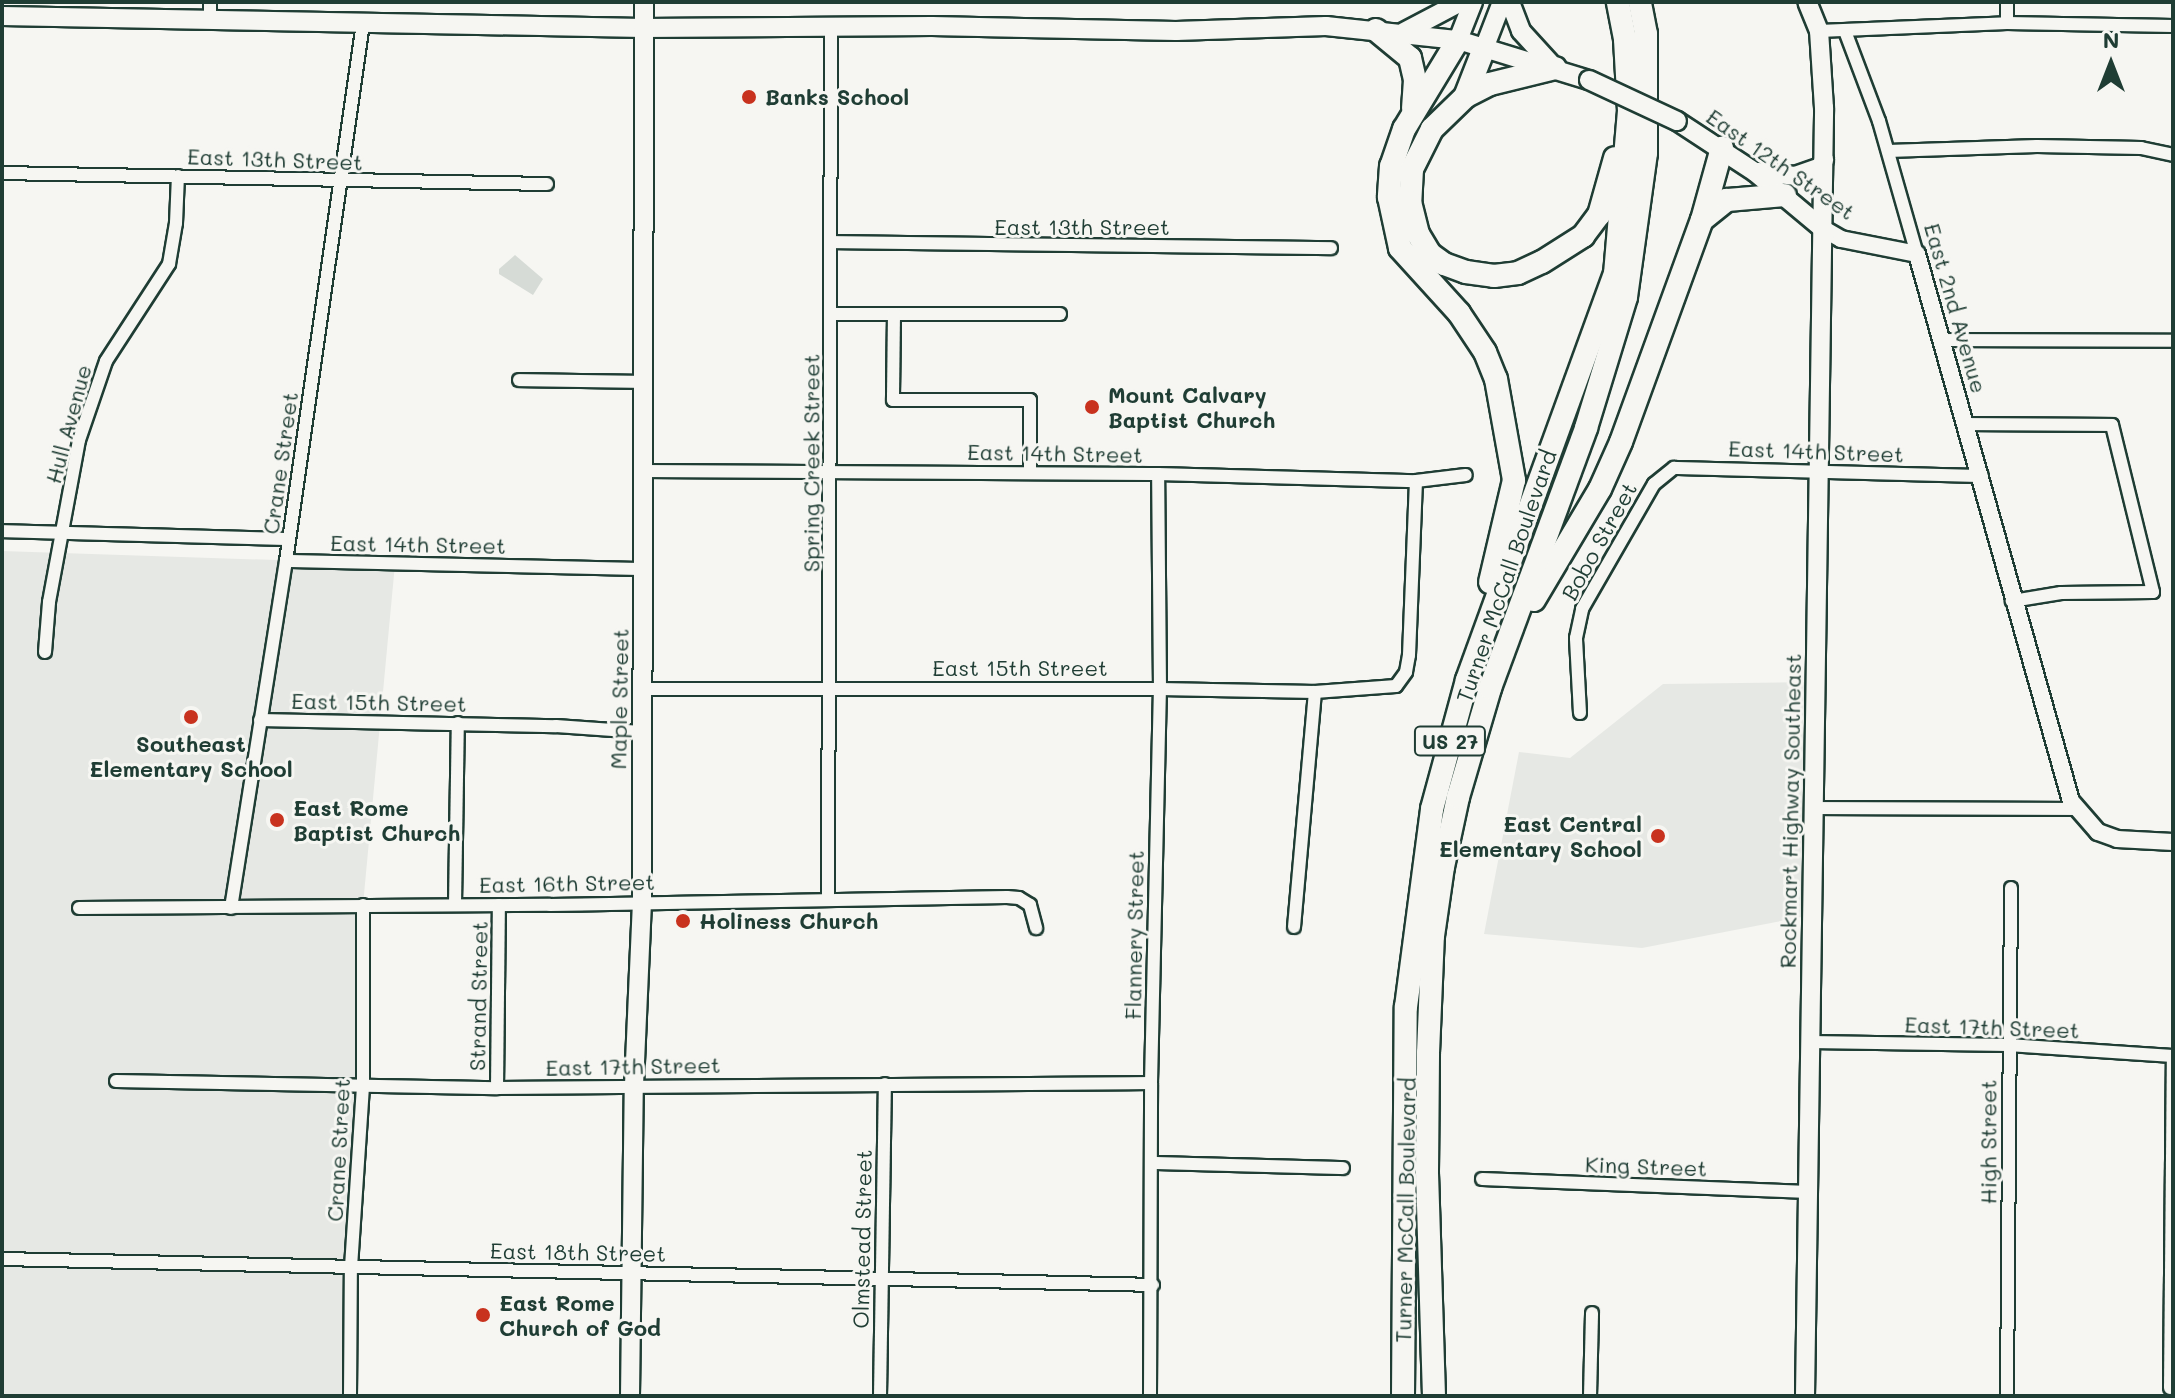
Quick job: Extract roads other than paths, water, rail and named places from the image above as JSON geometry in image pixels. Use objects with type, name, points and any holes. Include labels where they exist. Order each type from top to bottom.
[{"type":"highway","name":"Turner McCall Boulevard","points":[[1403,1396],[1406,1007],[1432,809],[1467,680],[1615,274],[1629,111],[1625,39],[1618,2]]},
{"type":"highway","name":"Turner McCall Boulevard","points":[[1434,1396],[1427,1171],[1433,936],[1458,797],[1490,688],[1586,428],[1626,297],[1646,153],[1646,34],[1640,2]]},
{"type":"highway","points":[[1376,30],[1410,58],[1415,80],[1413,114]]},
{"type":"highway","points":[[1458,40],[1413,114],[1391,166],[1389,197],[1400,248],[1459,313],[1485,352],[1504,409],[1514,480],[1467,680]]},
{"type":"highway","points":[[1465,97],[1485,46]]},
{"type":"highway","points":[[1555,68],[1490,84],[1465,97],[1432,129],[1412,169],[1410,202],[1418,234],[1430,254],[1444,264],[1466,272],[1494,276],[1518,273],[1583,236],[1599,215],[1629,111]]},
{"type":"highway","points":[[1510,638],[1600,489],[1621,442],[1702,220],[1722,148]]},
{"type":"highway","points":[[1702,220],[1727,200],[1785,195]]},
{"type":"main road","name":"Maple Street","points":[[630,1396],[634,1085],[642,902],[644,2]]},
{"type":"main road","points":[[1404,32],[1461,2]]},
{"type":"main road","points":[[1458,40],[1473,2]]},
{"type":"main road","points":[[1485,46],[1502,2]]},
{"type":"main road","points":[[1510,2],[1521,31],[1555,68]]},
{"type":"main road","points":[[1807,2],[1819,31]]},
{"type":"main road","name":"East 12th Street","points":[[2,16],[643,28],[831,26],[1176,31],[1326,26],[1404,32],[1485,46],[1555,68],[1589,80],[1677,121],[1755,172],[1822,228]]},
{"type":"main road","name":"Rockmart Highway Southeast","points":[[1805,1396],[1824,160],[1819,31]]},
{"type":"main road","points":[[1755,172],[1795,176],[1821,167],[1824,160]]},
{"type":"street","points":[[210,2],[210,22]]},
{"type":"street","points":[[2007,2],[2007,23]]},
{"type":"street","name":"Crane Street","points":[[231,908],[286,561],[363,23]]},
{"type":"street","points":[[1819,31],[2007,23],[2173,26]]},
{"type":"street","name":"Spring Creek Street","points":[[828,900],[831,26]]},
{"type":"street","name":"East 2nd Avenue","points":[[1845,31],[1888,151],[1982,476],[2012,601],[2061,774],[2076,809]]},
{"type":"street","points":[[1888,151],[2037,146],[2141,148],[2173,155]]},
{"type":"street","name":"East 13th Street","points":[[2,173],[547,184]]},
{"type":"street","name":"Hull Avenue","points":[[45,652],[49,602],[65,532],[70,479],[97,381],[128,324],[169,264],[176,223],[178,176]]},
{"type":"street","name":"East 12th Street","points":[[1822,228],[1841,239],[1917,254]]},
{"type":"street","name":"East 13th Street","points":[[832,242],[1331,248]]},
{"type":"street","points":[[832,314],[1060,314]]},
{"type":"street","points":[[894,314],[893,400],[1030,400],[1030,473]]},
{"type":"street","points":[[1943,340],[2173,341]]},
{"type":"street","points":[[519,380],[642,382]]},
{"type":"street","points":[[1966,424],[2112,425],[2153,592],[2061,593],[2012,601]]},
{"type":"street","name":"East 14th Street","points":[[1654,484],[1666,472],[1680,466],[1982,476]]},
{"type":"street","name":"East 14th Street","points":[[644,471],[1158,474],[1416,481],[1466,475]]},
{"type":"street","name":"Flannery Street","points":[[1150,1396],[1153,1285],[1151,1083],[1160,689],[1158,474]]},
{"type":"street","name":"East 15th Street","points":[[643,689],[1315,692],[1396,686],[1406,672],[1409,655],[1416,481]]},
{"type":"street","name":"Bobo Street","points":[[1580,713],[1577,625],[1582,609],[1654,484]]},
{"type":"street","points":[[2,531],[288,539]]},
{"type":"street","name":"East 14th Street","points":[[286,561],[644,569]]},
{"type":"street","points":[[1294,927],[1315,692]]},
{"type":"street","name":"East 15th Street","points":[[260,720],[458,723],[641,732]]},
{"type":"street","name":"Strand Street","points":[[455,904],[458,723]]},
{"type":"street","points":[[1814,808],[2076,809],[2098,832],[2117,839],[2173,842]]},
{"type":"street","name":"High Street","points":[[2007,1396],[2011,888]]},
{"type":"street","name":"East 16th Street","points":[[79,908],[1019,898],[1030,905],[1036,928]]},
{"type":"street","name":"Crane Street","points":[[350,1396],[351,1267],[363,1086],[363,905]]},
{"type":"street","name":"Strand Street","points":[[497,1088],[499,905]]},
{"type":"street","name":"East 17th Street","points":[[1810,1042],[2008,1045],[2173,1056]]},
{"type":"street","points":[[2170,1388],[2173,1056]]},
{"type":"street","name":"East 17th Street","points":[[116,1081],[497,1088],[1151,1083]]},
{"type":"street","name":"Olmstead Street","points":[[880,1396],[885,1084]]},
{"type":"street","points":[[1153,1163],[1343,1168]]},
{"type":"street","name":"King Street","points":[[1482,1179],[1809,1192]]},
{"type":"street","name":"East 18th Street","points":[[2,1259],[1153,1285]]},
{"type":"street","points":[[1590,1396],[1592,1313]]},
{"type":"place","name":"Banks School","points":[[749,97]]},
{"type":"place","name":"Mount Calvary Baptist Church","points":[[1092,407]]},
{"type":"place","name":"Southeast Elementary School","points":[[191,717]]},
{"type":"place","name":"East Rome Baptist Church","points":[[277,820]]},
{"type":"place","name":"East Central Elementary School","points":[[1658,836]]},
{"type":"place","name":"Holiness Church","points":[[683,921]]},
{"type":"place","name":"East Rome Church of God","points":[[483,1315]]}]
